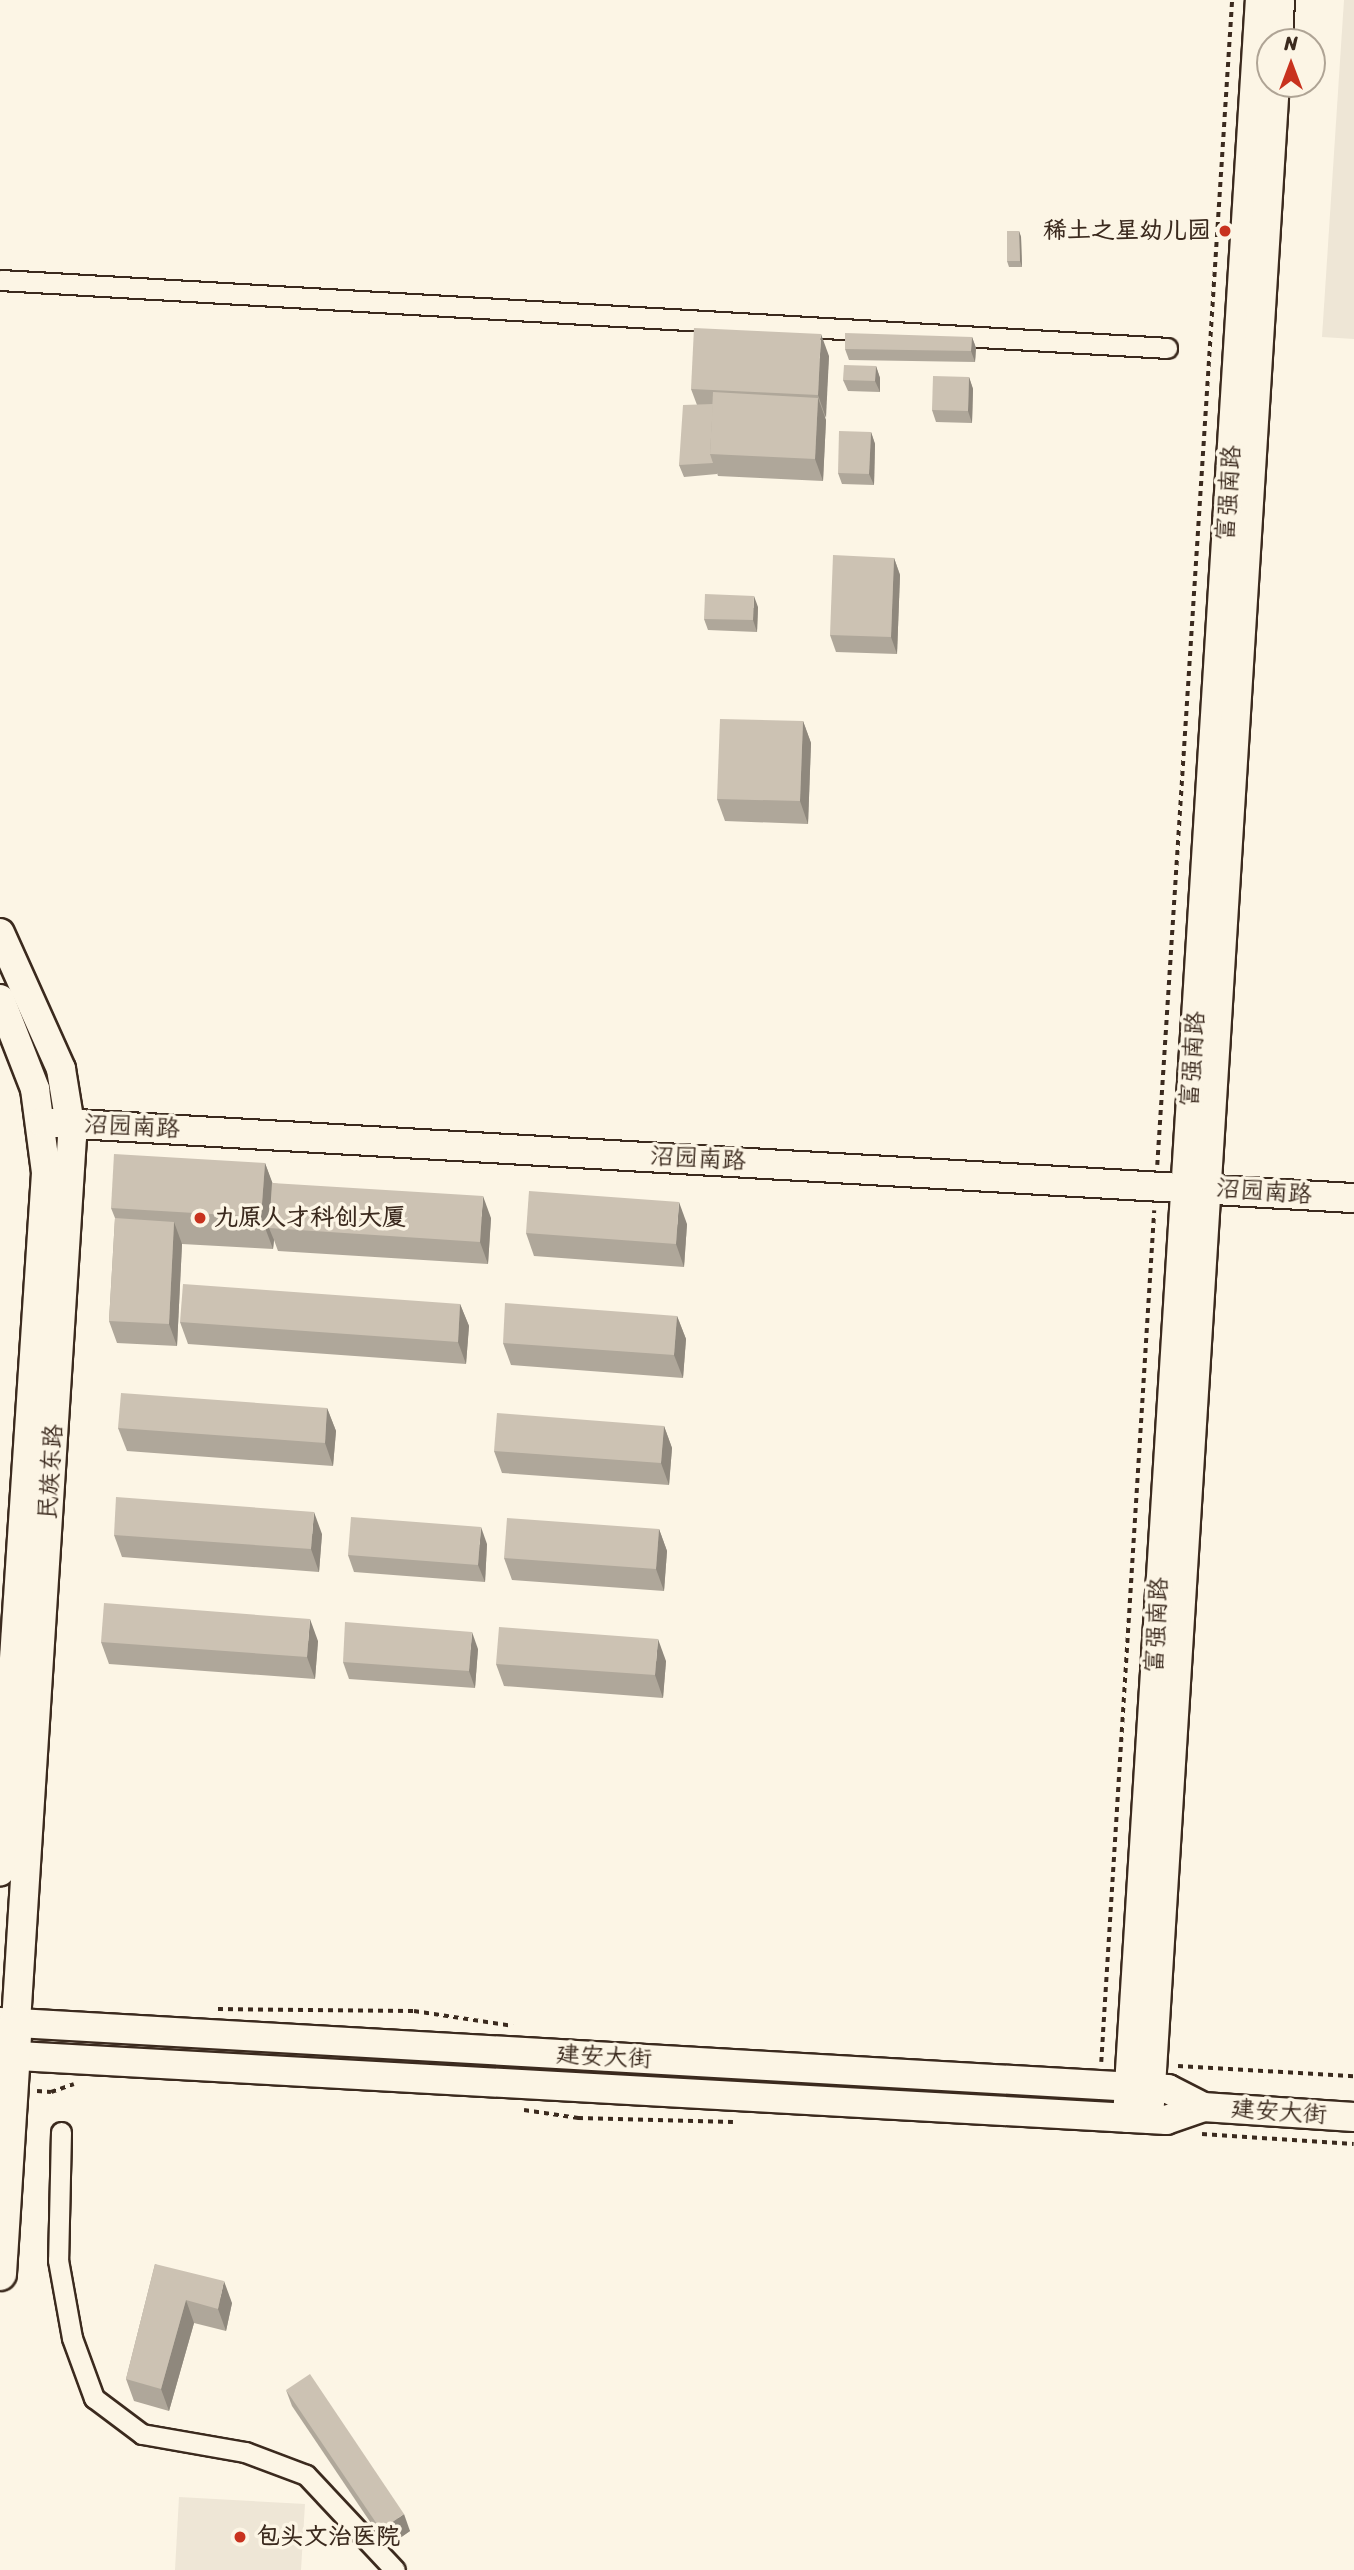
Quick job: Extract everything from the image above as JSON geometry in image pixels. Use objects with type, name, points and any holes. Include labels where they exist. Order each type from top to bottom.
[{"type":"main road","name":"富强南路","points":[[1138,2119],[1195,1188],[1260,0]]},
{"type":"main road","points":[[1279,28],[1280,0]]},
{"type":"main road","name":"富强南路","points":[[1195,1188],[1274,98]]},
{"type":"main road","name":"民族东路","points":[[0,933],[61,1069],[46,1193],[0,1871]]},
{"type":"main road","name":"民族东路","points":[[0,999],[29,1072],[55,1123],[69,1188],[8,2023]]},
{"type":"main road","name":"沼园南路","points":[[55,1123],[1354,1198]]},
{"type":"main road","points":[[0,1669],[16,1639]]},
{"type":"main road","points":[[0,2274],[11,2090],[7,2055],[8,2023]]},
{"type":"main road","name":"建安大街","points":[[8,2023],[1168,2089],[1203,2107]]},
{"type":"main road","name":"建安大街","points":[[7,2055],[1138,2119],[1166,2120],[1203,2107],[1354,2117]]},
{"type":"street","points":[[0,280],[1167,348]]},
{"type":"street","points":[[61,2132],[58,2260],[72,2338],[94,2398],[142,2434],[245,2452],[306,2475],[396,2570]]},
{"type":"path","points":[[1100,2085],[1232,0]]},
{"type":"path","points":[[11,2090],[51,2092],[79,2081]]},
{"type":"shaded area","points":[[1344,0],[1354,0],[1354,339],[1322,337]]},
{"type":"shaded area","name":"包头文治医院","points":[[179,2497],[305,2504],[301,2570],[175,2570]]},
{"type":"building","points":[[1007,231],[1019,231],[1020,261],[1007,261]]},
{"type":"building","points":[[694,328],[821,334],[818,395],[691,389]]},
{"type":"building","points":[[845,333],[972,337],[971,351],[845,349]]},
{"type":"building","points":[[844,365],[876,366],[875,381],[843,380]]},
{"type":"building","points":[[933,376],[969,377],[968,411],[932,410]]},
{"type":"building","points":[[713,392],[818,398],[815,459],[710,454]]},
{"type":"building","points":[[713,404],[710,454],[713,463],[679,465],[683,405]]},
{"type":"building","points":[[839,431],[871,432],[869,474],[838,473]]},
{"type":"building","points":[[833,555],[894,558],[891,637],[830,635]]},
{"type":"building","points":[[705,594],[754,596],[753,620],[704,619]]},
{"type":"building","points":[[720,719],[803,721],[800,801],[717,799]]},
{"type":"building","points":[[114,1154],[265,1163],[261,1217],[111,1208]]},
{"type":"building","points":[[272,1183],[483,1196],[480,1242],[269,1228]]},
{"type":"building","points":[[529,1191],[679,1202],[676,1244],[526,1233]]},
{"type":"building","points":[[115,1218],[174,1222],[169,1324],[109,1321]]},
{"type":"building","points":[[183,1284],[460,1304],[458,1342],[180,1322]]},
{"type":"building","points":[[505,1303],[677,1316],[674,1355],[503,1343]]},
{"type":"building","points":[[121,1393],[327,1408],[325,1443],[118,1428]]},
{"type":"building","points":[[497,1413],[664,1426],[661,1463],[494,1451]]},
{"type":"building","points":[[116,1497],[314,1512],[311,1549],[114,1535]]},
{"type":"building","points":[[351,1517],[481,1527],[478,1565],[348,1555]]},
{"type":"building","points":[[507,1518],[659,1529],[656,1569],[504,1558]]},
{"type":"building","points":[[104,1603],[310,1619],[307,1657],[101,1642]]},
{"type":"building","points":[[345,1622],[472,1632],[469,1671],[343,1662]]},
{"type":"building","points":[[499,1627],[658,1639],[655,1675],[496,1664]]},
{"type":"building","points":[[155,2264],[224,2281],[218,2309],[186,2300],[161,2389],[126,2379]]},
{"type":"building","points":[[310,2374],[404,2514],[381,2530],[286,2390]]},
{"type":"place","name":"稀土之星幼儿园","points":[[1225,231]]},
{"type":"place","name":"九原人才科创大厦","points":[[200,1218]]},
{"type":"place","name":"包头文治医院","points":[[240,2537]]}]
